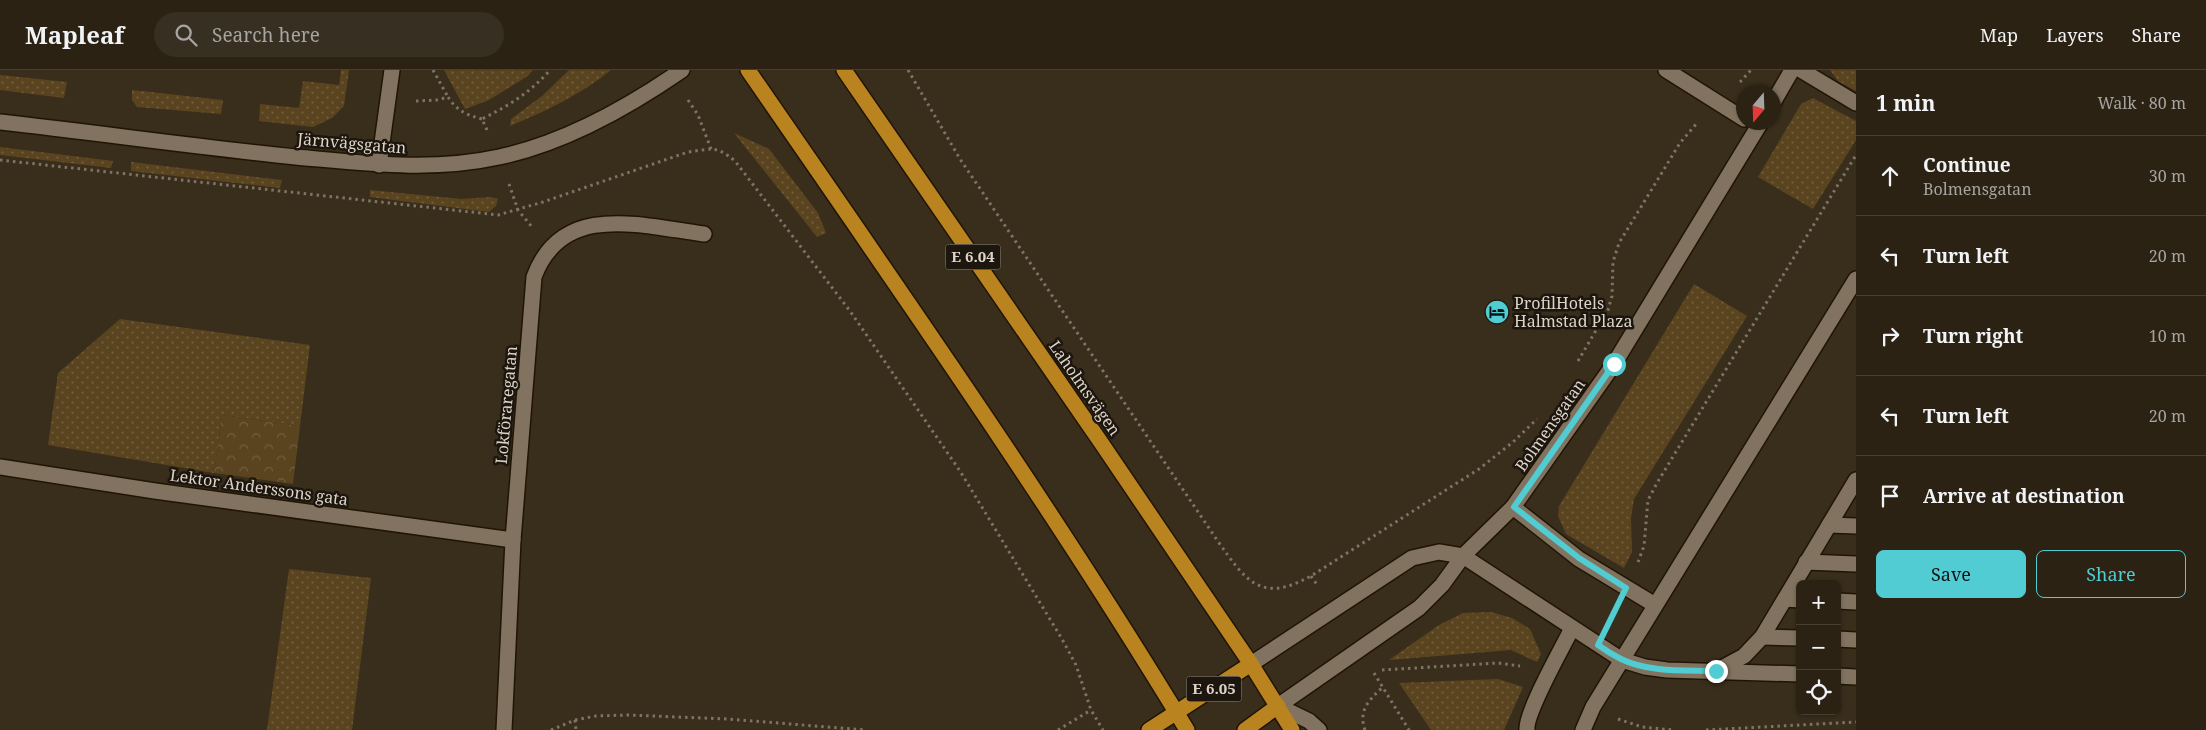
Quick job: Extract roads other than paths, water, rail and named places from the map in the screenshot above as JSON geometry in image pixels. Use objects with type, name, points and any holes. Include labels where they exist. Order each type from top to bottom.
[{"type":"highway","points":[[748,70],[988,419],[1095,582],[1187,730]]},
{"type":"highway","name":"Laholmsvägen","points":[[844,70],[1102,444],[1278,706],[1292,730]]},
{"type":"highway","name":"E 6.05","points":[[1149,730],[1250,664]]},
{"type":"highway","points":[[1245,730],[1278,706]]},
{"type":"street","points":[[379,165],[392,70]]},
{"type":"street","points":[[1666,70],[1736,114]]},
{"type":"street","points":[[1781,89],[1792,70]]},
{"type":"street","points":[[1801,70],[1856,102]]},
{"type":"street","name":"Järnvägsgatan","points":[[0,122],[250,152],[379,165],[432,166],[499,157],[524,150],[577,130],[641,98],[677,73]]},
{"type":"street","name":"Bolmensgatan","points":[[1278,706],[1419,608],[1442,585],[1462,556],[1514,507],[1614,364],[1752,130]]},
{"type":"street","name":"Lokföraregatan","points":[[504,730],[513,540],[534,277],[539,263],[548,249],[562,237],[584,226],[608,223],[704,234]]},
{"type":"street","points":[[1583,730],[1593,707],[1856,279]]},
{"type":"street","name":"Lektor Anderssons gata","points":[[0,467],[155,491],[513,540]]},
{"type":"street","points":[[1716,671],[1744,656],[1792,600],[1806,562],[1854,486]]},
{"type":"street","points":[[1514,507],[1579,558],[1655,605]]},
{"type":"street","points":[[1829,525],[1856,526]]},
{"type":"street","points":[[1250,664],[1412,558],[1439,552],[1462,556],[1622,660],[1645,667],[1667,670],[1796,674]]},
{"type":"street","points":[[1806,562],[1856,564]]},
{"type":"street","points":[[1841,601],[1856,602]]},
{"type":"street","points":[[1527,730],[1526,724],[1531,709],[1572,628]]},
{"type":"street","points":[[1762,637],[1796,638]]},
{"type":"street","points":[[1841,639],[1856,640]]},
{"type":"street","points":[[1841,676],[1856,677]]},
{"type":"street","points":[[1278,706],[1320,730]]},
{"type":"place","name":"ProfilHotels Halmstad Plaza","points":[[1497,312]]}]
